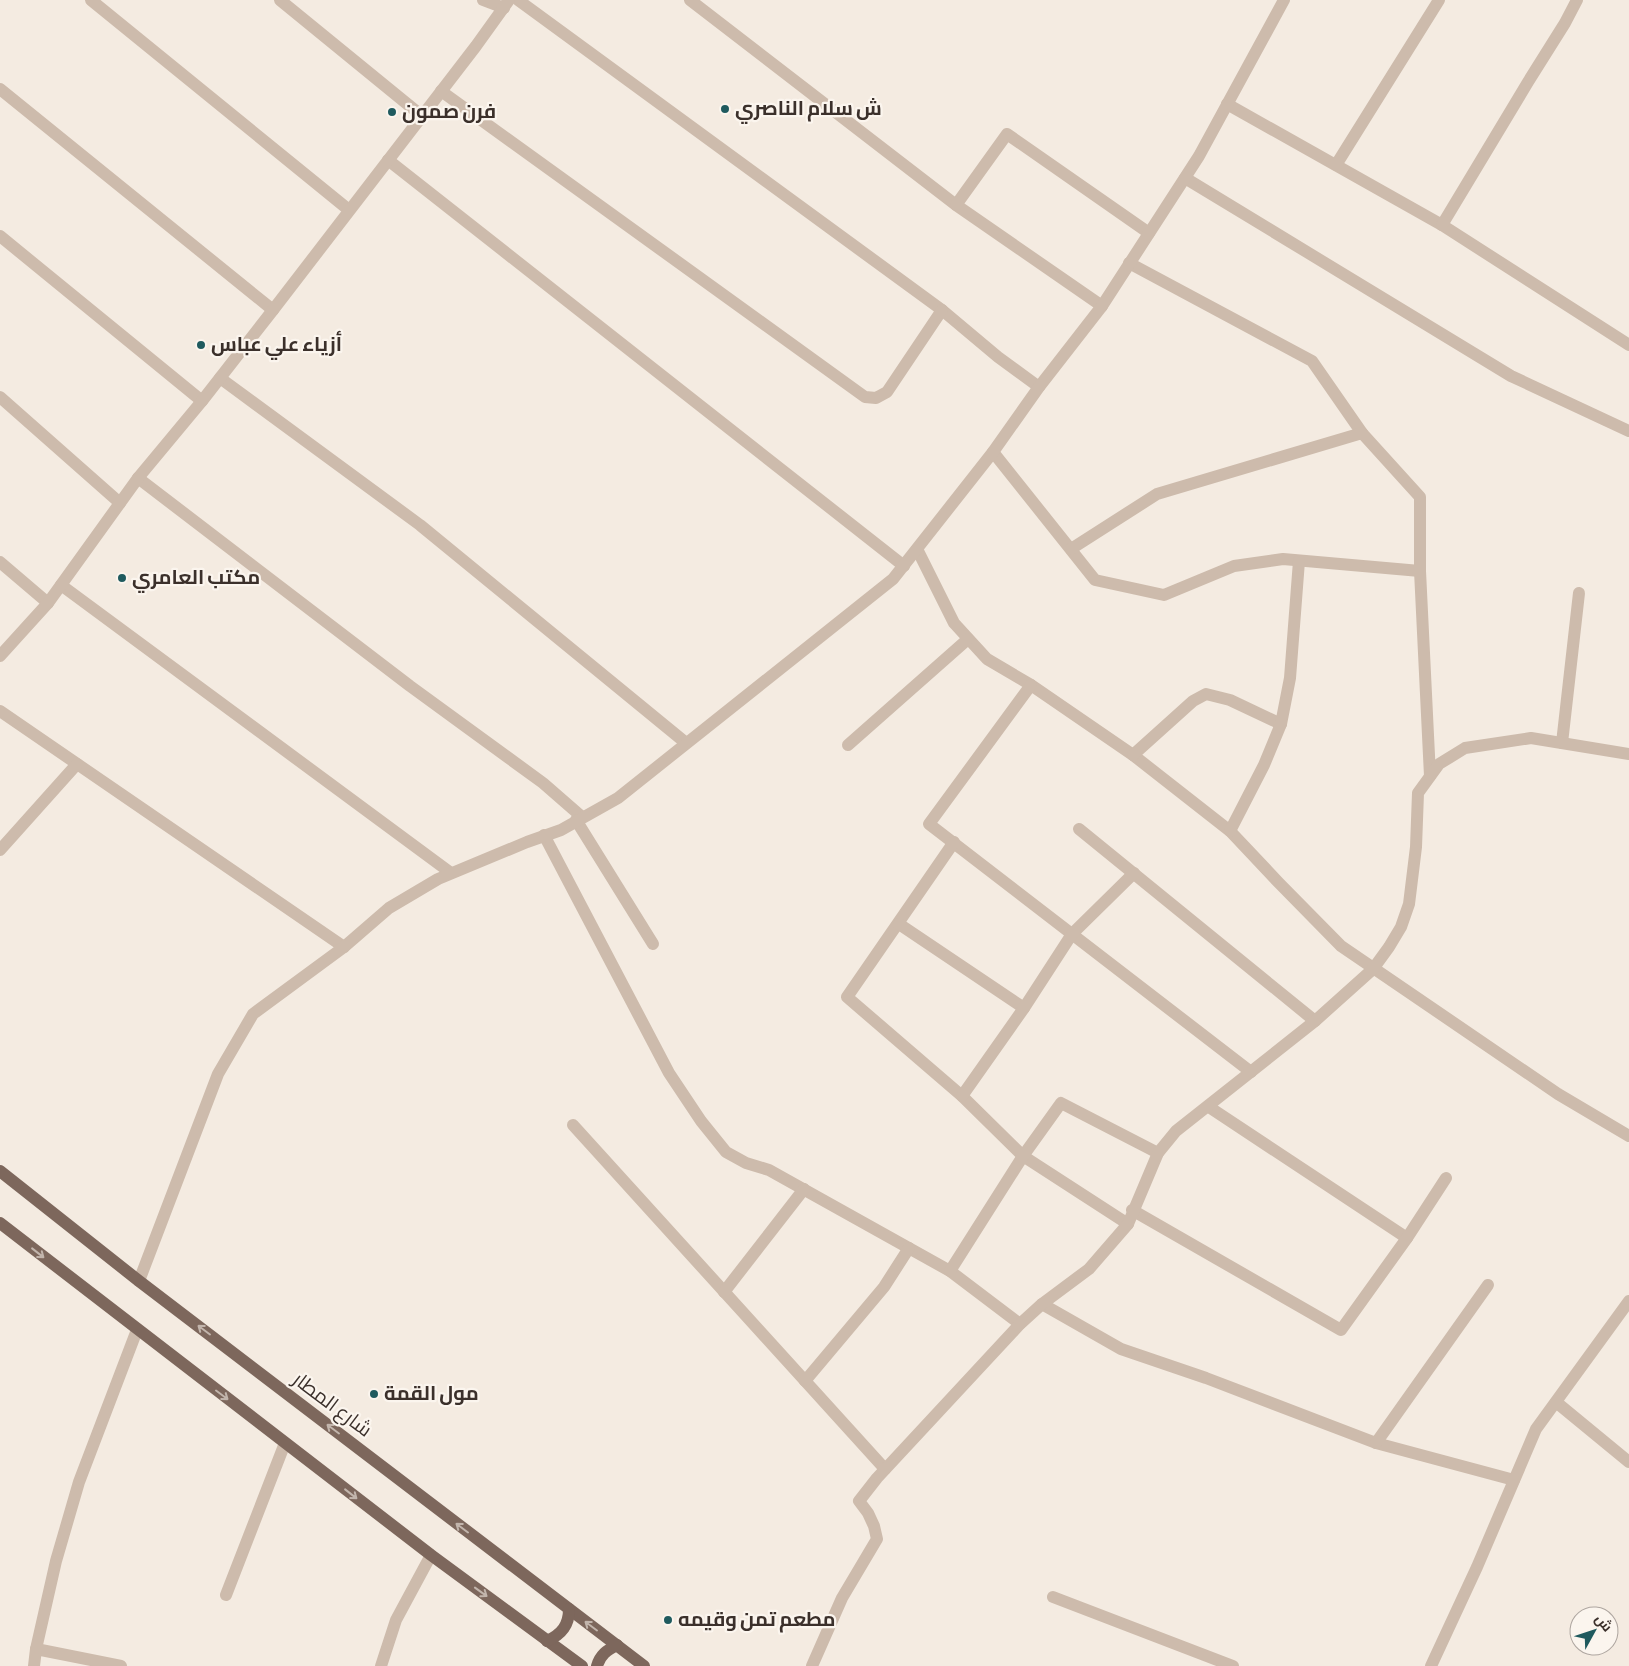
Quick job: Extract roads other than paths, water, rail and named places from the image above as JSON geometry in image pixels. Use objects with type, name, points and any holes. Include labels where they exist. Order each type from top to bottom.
[{"type":"main road","name":"شارع المطار","points":[[0,1170],[139,1281],[644,1666]]},
{"type":"main road","points":[[0,1223],[431,1555],[582,1666]]},
{"type":"main road","points":[[547,1640],[562,1632],[566,1625],[569,1609]]},
{"type":"main road","points":[[597,1666],[602,1655],[608,1649],[617,1645]]},
{"type":"street","points":[[91,0],[349,210]]},
{"type":"street","points":[[280,0],[422,116]]},
{"type":"street","points":[[0,656],[48,603],[138,478],[202,401],[273,310],[506,4],[483,0]]},
{"type":"street","points":[[518,0],[942,310],[998,358],[1039,387]]},
{"type":"street","points":[[690,0],[956,205],[1102,306]]},
{"type":"street","points":[[139,1281],[218,1074],[253,1014],[344,947],[389,908],[438,879],[544,835],[561,830],[579,818],[618,798],[893,579],[993,452],[1039,387],[1102,306],[1199,156],[1284,0]]},
{"type":"street","points":[[1336,165],[1439,0]]},
{"type":"street","points":[[1442,225],[1577,0]]},
{"type":"street","points":[[0,89],[273,310]]},
{"type":"street","points":[[441,91],[865,397],[876,398],[887,392],[942,310]]},
{"type":"street","points":[[1227,104],[1442,225],[1629,345]]},
{"type":"street","points":[[956,205],[1007,134],[1149,233]]},
{"type":"street","points":[[388,160],[904,566]]},
{"type":"street","points":[[1185,178],[1511,376],[1629,431]]},
{"type":"street","points":[[0,236],[202,401]]},
{"type":"street","points":[[1129,263],[1312,361],[1362,433],[1420,497],[1420,571],[1430,776]]},
{"type":"street","points":[[220,378],[420,524],[686,743]]},
{"type":"street","points":[[0,397],[120,503]]},
{"type":"street","points":[[1070,549],[1157,494],[1362,433]]},
{"type":"street","points":[[993,452],[1095,580],[1164,595],[1234,566],[1283,559],[1420,571]]},
{"type":"street","points":[[138,478],[410,686],[543,783],[579,818],[652,944]]},
{"type":"street","points":[[917,549],[954,623],[987,659],[1031,685],[1133,755],[1230,830],[1334,939],[1373,969],[1558,1094],[1629,1136]]},
{"type":"street","points":[[1230,830],[1264,765],[1281,724],[1290,678],[1299,561]]},
{"type":"street","points":[[0,562],[48,603]]},
{"type":"street","points":[[61,585],[451,873]]},
{"type":"street","points":[[1562,743],[1579,593]]},
{"type":"street","points":[[848,744],[968,639]]},
{"type":"street","points":[[1031,685],[929,824],[1251,1072]]},
{"type":"street","points":[[1133,755],[1193,702],[1206,694],[1230,700],[1281,724]]},
{"type":"street","points":[[0,711],[344,947]]},
{"type":"street","points":[[812,1666],[842,1598],[876,1539],[874,1526],[868,1513],[859,1501],[885,1469],[1020,1324],[1042,1304],[1089,1268],[1128,1224],[1132,1210],[1158,1153],[1176,1131],[1315,1021],[1373,969],[1401,927],[1409,904],[1416,847],[1418,793],[1438,764],[1465,748],[1531,738],[1629,754]]},
{"type":"street","points":[[0,850],[77,764]]},
{"type":"street","points":[[1079,829],[1315,1021]]},
{"type":"street","points":[[544,835],[669,1073],[701,1121],[726,1152],[746,1163],[769,1170],[950,1271],[1020,1324]]},
{"type":"street","points":[[954,842],[847,997],[962,1096],[1022,1156],[1128,1224]]},
{"type":"street","points":[[962,1096],[1024,1008],[1072,934],[1134,873]]},
{"type":"street","points":[[899,924],[1024,1008]]},
{"type":"street","points":[[950,1271],[1022,1156],[1061,1103],[1158,1153]]},
{"type":"street","points":[[1208,1107],[1407,1238]]},
{"type":"street","points":[[573,1125],[885,1469]]},
{"type":"street","points":[[1132,1210],[1341,1330],[1407,1238],[1446,1178]]},
{"type":"street","points":[[724,1292],[804,1189]]},
{"type":"street","points":[[805,1381],[884,1287],[909,1248]]},
{"type":"street","points":[[1376,1443],[1488,1285]]},
{"type":"street","points":[[1431,1666],[1477,1567],[1536,1429],[1629,1300]]},
{"type":"street","points":[[1042,1304],[1121,1349],[1206,1378],[1376,1443],[1514,1480]]},
{"type":"street","points":[[34,1666],[36,1649],[56,1561],[79,1482],[137,1330]]},
{"type":"street","points":[[1556,1402],[1629,1462]]},
{"type":"street","points":[[226,1595],[285,1443]]},
{"type":"street","points":[[381,1666],[396,1620],[431,1555]]},
{"type":"street","points":[[1053,1597],[1233,1666]]},
{"type":"street","points":[[36,1649],[121,1666]]},
{"type":"place","name":"ش سلام الناصري","points":[[725,109]]},
{"type":"place","name":"فرن صمون","points":[[392,112]]},
{"type":"place","name":"أزياء علي عباس","points":[[201,345]]},
{"type":"place","name":"مكتب العامري","points":[[122,578]]},
{"type":"place","name":"مول القمة","points":[[374,1394]]},
{"type":"place","name":"مطعم تمن وقيمه","points":[[668,1620]]}]
